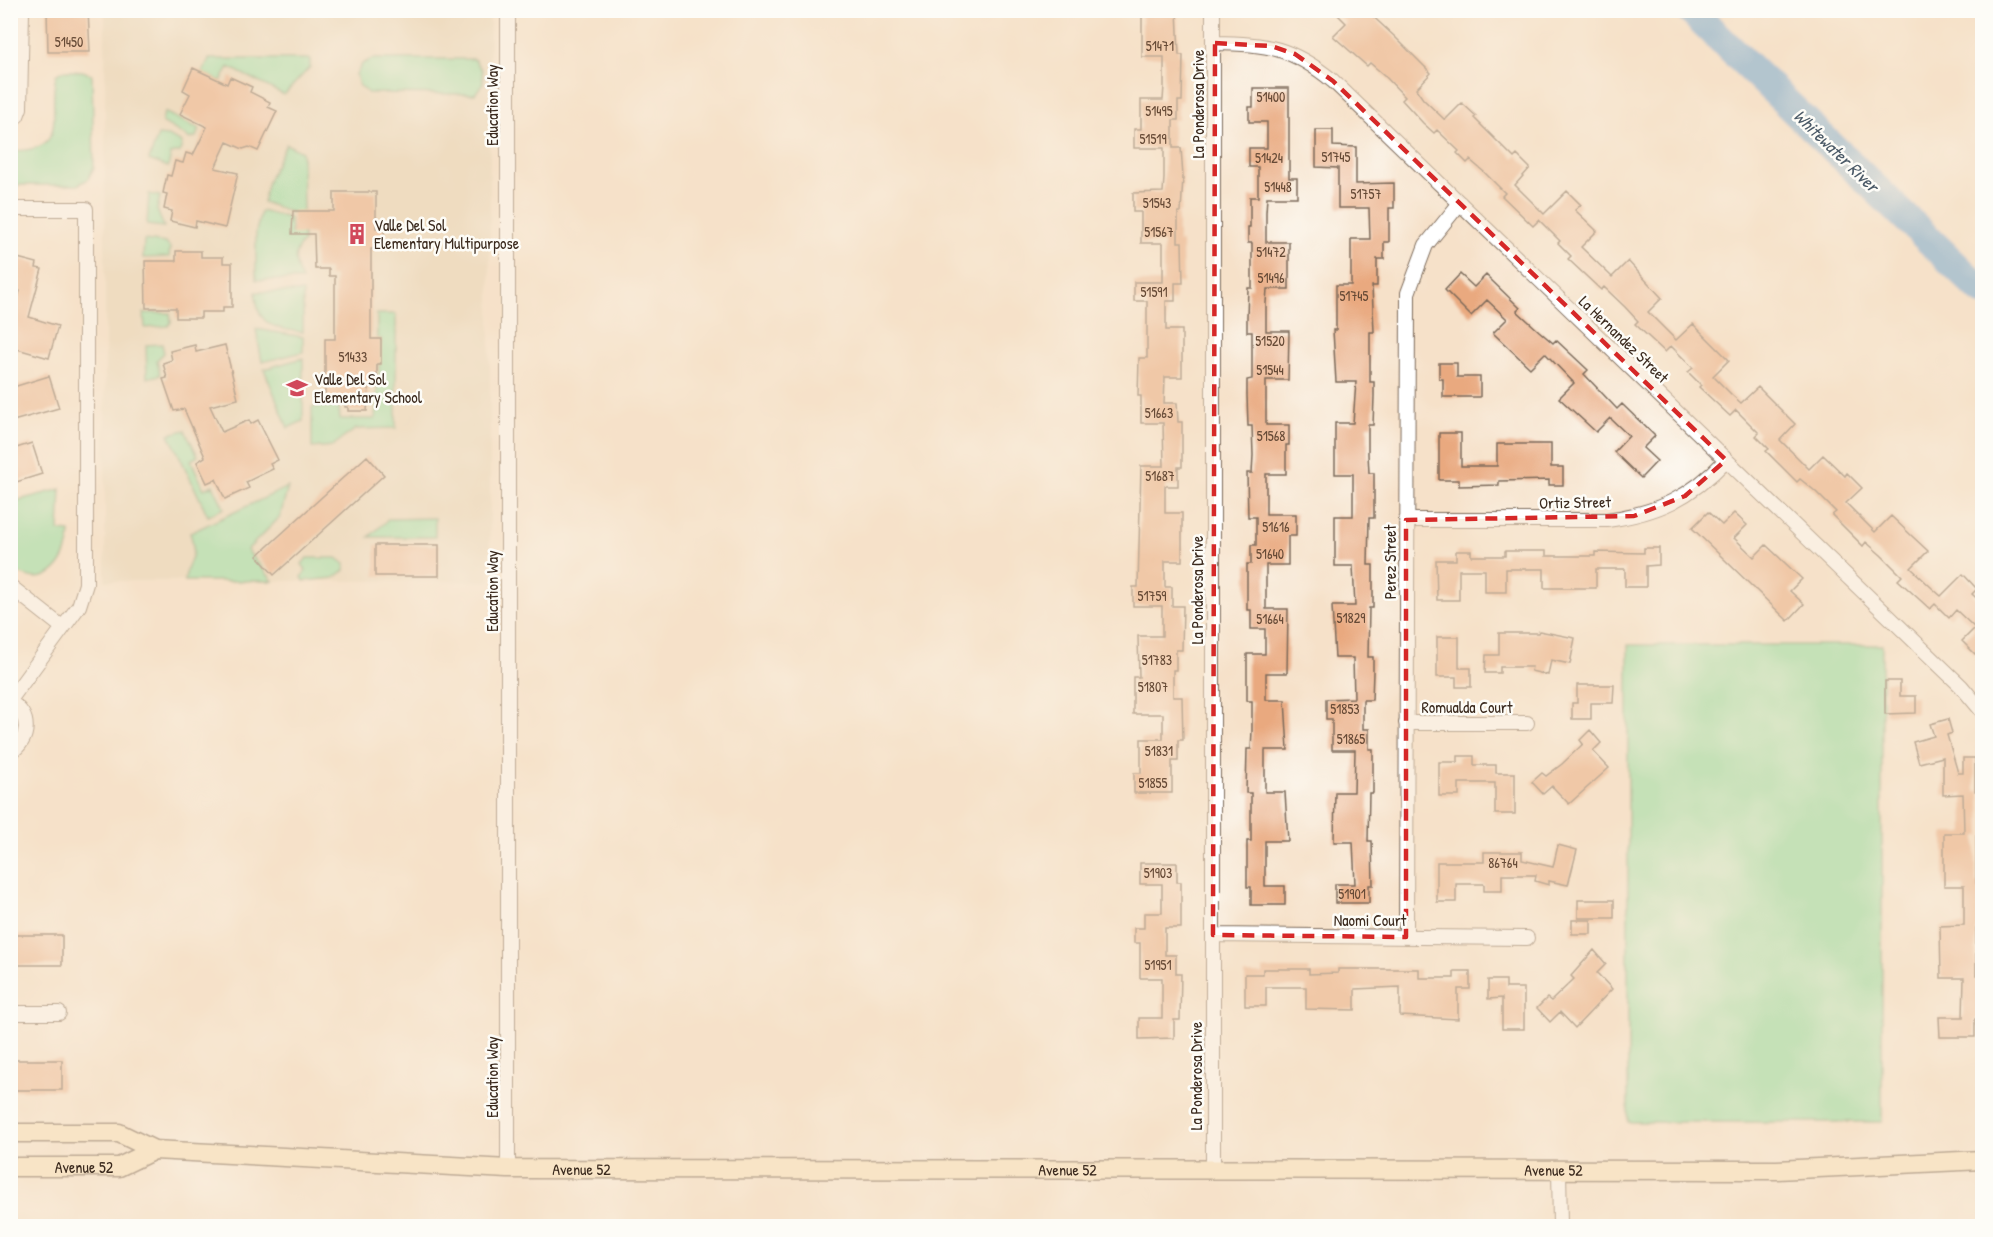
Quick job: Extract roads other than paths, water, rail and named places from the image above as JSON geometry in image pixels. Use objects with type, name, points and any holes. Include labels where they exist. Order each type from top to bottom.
[{"type":"main road","name":"Avenue 52","points":[[10,1133],[119,1133],[154,1150],[508,1169],[1777,1170],[1983,1160]]},
{"type":"main road","name":"Avenue 52","points":[[10,1167],[119,1167],[154,1150]]},
{"type":"street","points":[[10,119],[17,116],[21,108],[22,10]]},
{"type":"street","name":"La Ponderosa Drive","points":[[1213,10],[1215,43],[1213,1169]]},
{"type":"street","name":"Education Way","points":[[508,13],[508,1169]]},
{"type":"street","name":"La Hernandez Street","points":[[1215,43],[1271,46],[1295,54],[1315,66],[1460,203],[1983,711]]},
{"type":"street","name":"Perez Street","points":[[1406,937],[1408,293],[1426,245],[1460,203]]},
{"type":"street","points":[[10,209],[86,209],[86,584],[79,606],[10,701],[25,717],[27,732],[21,745],[10,753]]},
{"type":"street","name":"Ortiz Street","points":[[1406,520],[1607,520],[1634,516],[1661,508],[1685,496],[1707,481],[1726,460]]},
{"type":"street","points":[[10,586],[62,627]]},
{"type":"street","name":"Romualda Court","points":[[1406,723],[1527,723]]},
{"type":"street","name":"Naomi Court","points":[[1213,935],[1527,938]]},
{"type":"street","points":[[10,1013],[59,1013]]},
{"type":"street","points":[[1559,1169],[1560,1227]]},
{"type":"waterway","name":"Whitewater River","points":[[1690,10],[1982,291]]},
{"type":"place","name":"Valle Del Sol Elementary Multipurpose","points":[[357,234]]},
{"type":"place","name":"Valle Del Sol Elementary School","points":[[297,388]]}]
